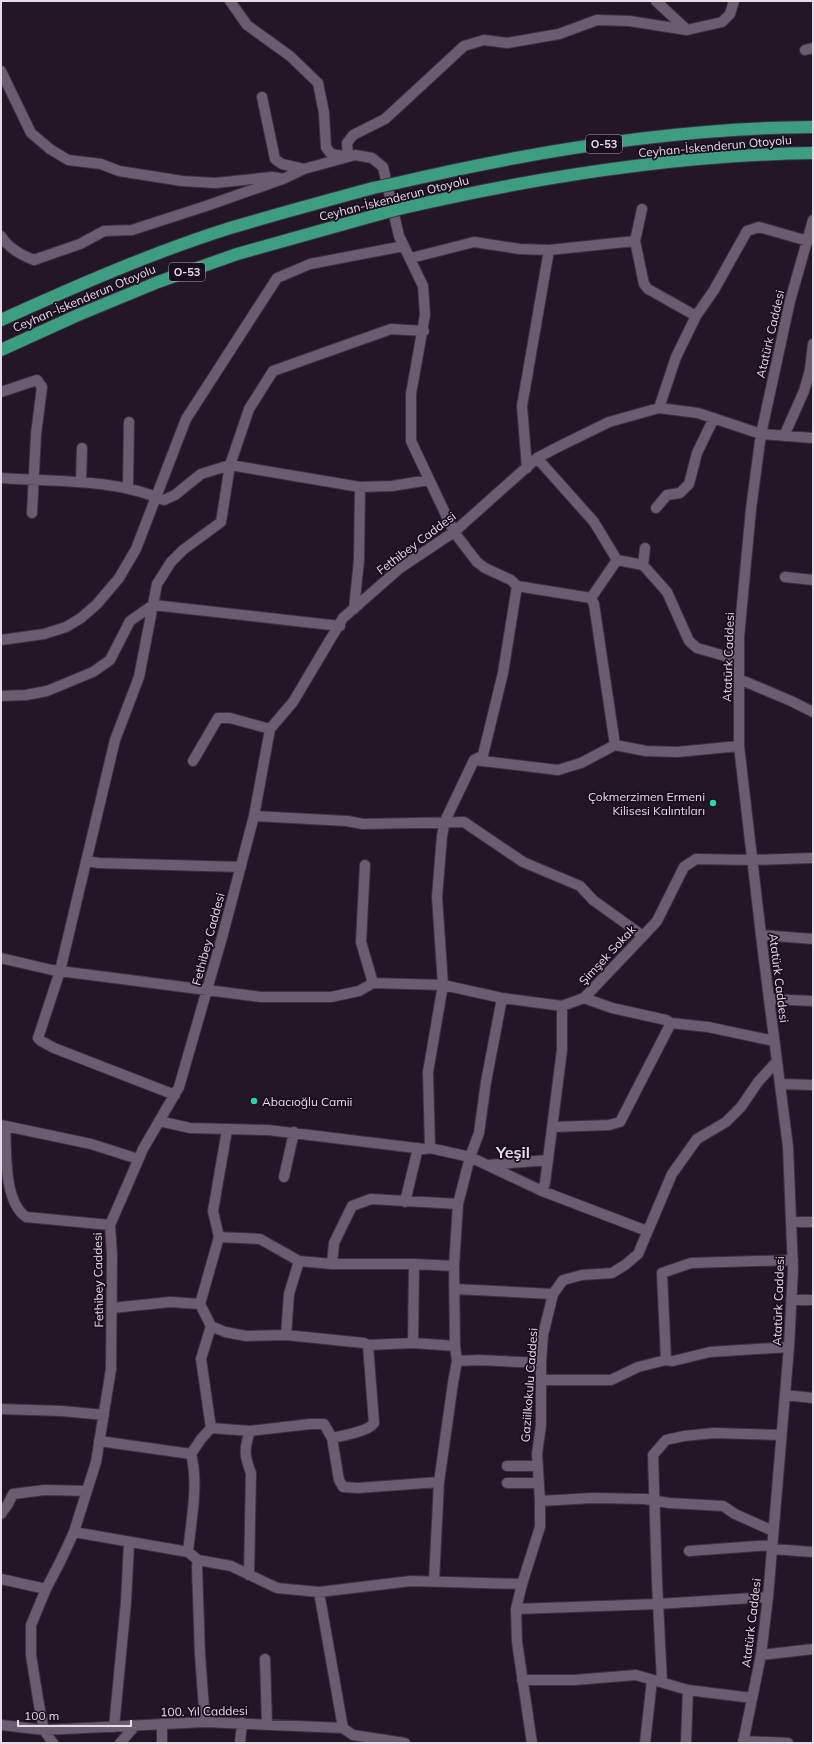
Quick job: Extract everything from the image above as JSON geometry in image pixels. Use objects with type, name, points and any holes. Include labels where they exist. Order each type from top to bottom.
[{"type":"highway","name":"Ceyhan-İskenderun Otoyolu","points":[[1,320],[68,290],[156,254],[229,229],[373,188],[470,166],[566,150],[673,135],[813,127]]},
{"type":"highway","name":"Ceyhan-İskenderun Otoyolu","points":[[1,350],[78,315],[158,282],[237,254],[403,208],[482,190],[661,163],[778,154],[813,154]]},
{"type":"street","points":[[230,1],[247,25],[290,56],[318,83],[324,113],[326,147],[331,154],[348,156]]},
{"type":"street","points":[[656,1],[687,30]]},
{"type":"street","points":[[348,156],[347,143],[353,135],[385,118],[464,46],[484,40],[507,43],[559,34],[597,20],[629,21],[687,30],[722,22],[730,14],[734,1]]},
{"type":"street","points":[[1,71],[31,133],[50,149],[68,160],[101,164],[119,171],[182,180],[215,182],[272,177],[283,179]]},
{"type":"street","points":[[262,97],[275,159],[282,164],[304,169]]},
{"type":"street","points":[[1,236],[4,241],[20,255],[34,260],[80,244],[104,231],[132,230],[283,179],[304,169],[348,156],[355,155],[372,158],[383,167],[399,236],[424,286],[426,316],[411,394],[410,441],[454,532],[477,562],[485,568],[511,580],[517,586],[591,598]]},
{"type":"street","points":[[642,209],[635,241],[642,278],[648,289],[696,316]]},
{"type":"street","name":"Atatürk Caddesi","points":[[743,1742],[761,1655],[768,1597],[789,1347],[793,1260],[788,1147],[739,746],[739,638],[761,434],[790,301],[813,220]]},
{"type":"street","points":[[659,408],[676,357],[696,316],[714,290],[748,231],[759,227],[808,241]]},
{"type":"street","points":[[411,258],[474,242],[520,249],[549,250],[635,241]]},
{"type":"street","points":[[1,640],[44,634],[66,627],[81,618],[97,604],[119,578],[136,549],[186,419],[277,278],[310,264],[404,246]]},
{"type":"street","points":[[527,468],[522,406],[549,250]]},
{"type":"street","points":[[175,1094],[54,1048],[38,1038],[60,971],[115,740],[138,677],[157,584],[171,562],[183,550],[221,522],[230,465],[249,409],[273,371],[391,330],[424,331]]},
{"type":"street","points":[[784,436],[804,391],[810,370],[813,344]]},
{"type":"street","points":[[1,392],[37,380],[42,387],[36,434],[35,481],[32,513]]},
{"type":"street","name":"Fethibey Caddesi","points":[[53,1743],[44,1730],[31,1655],[31,1625],[46,1589],[74,1532],[96,1462],[111,1369],[112,1255],[110,1225],[138,1159],[179,1087],[208,991],[254,816],[270,729],[293,702],[340,626],[343,618],[400,568],[454,532],[537,458],[609,422],[659,408],[698,412],[761,434],[813,438]]},
{"type":"street","points":[[656,508],[667,495],[680,493],[689,484],[698,453],[714,418]]},
{"type":"street","points":[[128,487],[129,422]]},
{"type":"street","points":[[81,482],[82,448]]},
{"type":"street","points":[[537,458],[594,522],[617,560],[643,565],[667,592],[689,641],[697,648],[739,660]]},
{"type":"street","points":[[1,478],[35,481],[81,482],[128,487],[164,500],[174,495],[201,474],[230,465],[360,487],[392,486],[429,480]]},
{"type":"street","points":[[354,609],[359,560],[360,487]]},
{"type":"street","points":[[643,565],[645,548]]},
{"type":"street","points":[[591,598],[617,560]]},
{"type":"street","points":[[785,577],[813,580]]},
{"type":"street","points":[[430,1148],[428,1072],[443,985],[437,897],[442,836],[446,821],[474,760],[483,755],[503,673],[517,586]]},
{"type":"street","points":[[591,598],[594,604],[615,745]]},
{"type":"street","points":[[1,696],[26,695],[47,691],[93,672],[110,660],[130,621],[153,605],[340,626]]},
{"type":"street","points":[[739,679],[792,701],[813,712]]},
{"type":"street","points":[[193,761],[218,718],[230,718],[270,729]]},
{"type":"street","points":[[474,760],[558,770],[581,763],[615,745],[646,751],[677,752],[739,746]]},
{"type":"street","points":[[254,816],[347,821],[363,824],[446,821],[464,822],[523,862],[580,886],[593,900],[643,936]]},
{"type":"street","name":"Şimşek Sokak","points":[[373,983],[443,985],[502,998],[562,1006],[584,998],[657,921],[684,867],[696,859],[752,860],[813,858]]},
{"type":"street","points":[[86,861],[99,863],[241,867]]},
{"type":"street","points":[[1,958],[60,971],[262,997],[331,997],[359,991],[373,983],[361,942],[365,865]]},
{"type":"street","points":[[761,935],[813,939]]},
{"type":"street","points":[[434,1581],[439,1506],[439,1482],[457,1362],[455,1346],[454,1266],[458,1204],[470,1157],[479,1133],[486,1082],[502,998]]},
{"type":"street","points":[[584,998],[612,1008],[666,1020],[671,1023],[708,1027],[774,1041]]},
{"type":"street","points":[[769,998],[813,1001]]},
{"type":"street","points":[[542,1191],[553,1127],[562,1050],[562,1006]]},
{"type":"street","points":[[553,1127],[609,1126],[620,1122],[671,1023]]},
{"type":"street","name":"Gaziilkokulu Caddesi","points":[[534,1743],[522,1680],[517,1642],[516,1609],[522,1584],[540,1527],[537,1454],[541,1425],[541,1362],[543,1335],[554,1294],[563,1280],[582,1275],[612,1272],[638,1254],[672,1174],[697,1139],[726,1122],[777,1061]]},
{"type":"street","points":[[781,1084],[813,1085]]},
{"type":"street","points":[[159,1121],[190,1128],[294,1132],[424,1149],[430,1148],[470,1157],[542,1191],[647,1231]]},
{"type":"street","points":[[110,1225],[26,1217],[19,1212],[10,1193],[3,1126],[90,1144],[138,1159]]},
{"type":"street","points":[[227,1130],[213,1211],[219,1237],[200,1304],[211,1326],[225,1332],[246,1336],[286,1335],[364,1343],[368,1345],[413,1343],[455,1346]]},
{"type":"street","points":[[284,1177],[294,1132]]},
{"type":"street","points":[[405,1202],[418,1148]]},
{"type":"street","points":[[488,1165],[548,1160]]},
{"type":"street","points":[[332,1264],[334,1243],[352,1206],[371,1199],[458,1204]]},
{"type":"street","points":[[791,1222],[813,1222]]},
{"type":"street","points":[[219,1237],[260,1239],[299,1260],[332,1264],[414,1264],[454,1266]]},
{"type":"street","points":[[286,1335],[289,1294],[299,1260]]},
{"type":"street","points":[[666,1360],[662,1273],[691,1263],[793,1260]]},
{"type":"street","points":[[413,1343],[414,1264]]},
{"type":"street","points":[[455,1289],[554,1294]]},
{"type":"street","points":[[791,1300],[813,1300]]},
{"type":"street","points":[[112,1308],[170,1302],[200,1304]]},
{"type":"street","points":[[211,1326],[201,1359],[211,1428]]},
{"type":"street","points":[[332,1438],[365,1429],[372,1426],[374,1423],[368,1345]]},
{"type":"street","points":[[541,1380],[611,1380],[638,1367],[666,1360],[673,1360],[710,1352],[789,1347]]},
{"type":"street","points":[[457,1362],[479,1360],[541,1362]]},
{"type":"street","points":[[785,1396],[813,1398]]},
{"type":"street","points":[[1,1409],[62,1411],[104,1415]]},
{"type":"street","points":[[211,1428],[250,1431],[310,1424],[324,1424],[332,1438],[339,1480],[342,1488],[439,1482]]},
{"type":"street","points":[[188,1552],[195,1468],[191,1454],[201,1439],[211,1428]]},
{"type":"street","points":[[249,1575],[251,1473],[245,1458],[244,1447],[250,1431]]},
{"type":"street","points":[[645,1743],[657,1681],[658,1604],[652,1455],[666,1440],[684,1436],[714,1433],[781,1435]]},
{"type":"street","points":[[99,1440],[191,1454]]},
{"type":"street","points":[[507,1466],[538,1466]]},
{"type":"street","points":[[507,1483],[539,1483]]},
{"type":"street","points":[[1,1514],[13,1494],[45,1490],[87,1491]]},
{"type":"street","points":[[540,1501],[593,1498],[644,1499],[655,1502],[723,1506],[735,1514],[773,1531]]},
{"type":"street","points":[[74,1532],[129,1543],[188,1552],[198,1560],[230,1566],[277,1588],[319,1592],[410,1581],[522,1584]]},
{"type":"street","points":[[114,1727],[126,1602],[129,1543]]},
{"type":"street","points":[[689,1551],[772,1547],[813,1552]]},
{"type":"street","points":[[198,1560],[200,1655],[205,1722]]},
{"type":"street","points":[[1,1579],[46,1589]]},
{"type":"street","points":[[319,1592],[343,1728],[353,1739],[405,1743]]},
{"type":"street","points":[[516,1609],[658,1604],[768,1597]]},
{"type":"street","points":[[761,1655],[813,1649]]},
{"type":"street","points":[[265,1659],[267,1724]]},
{"type":"street","points":[[522,1680],[574,1680],[636,1675],[688,1690],[752,1698]]},
{"type":"street","points":[[686,1743],[688,1690]]},
{"type":"street","name":"100. Yıl Caddesi","points":[[1,1725],[44,1730],[205,1722],[343,1728]]},
{"type":"street","points":[[240,1743],[242,1723]]},
{"type":"street","points":[[162,1724],[162,1743]]},
{"type":"street","points":[[120,1743],[136,1726]]},
{"type":"street","points":[[743,1742],[788,1743]]},
{"type":"place","name":"Çokmerzimen Ermeni Kilisesi Kalıntıları","points":[[713,803]]},
{"type":"place","name":"Abacıoğlu Camii","points":[[254,1101]]},
{"type":"district","name":"Yeşil","points":[[513,1152]]}]
